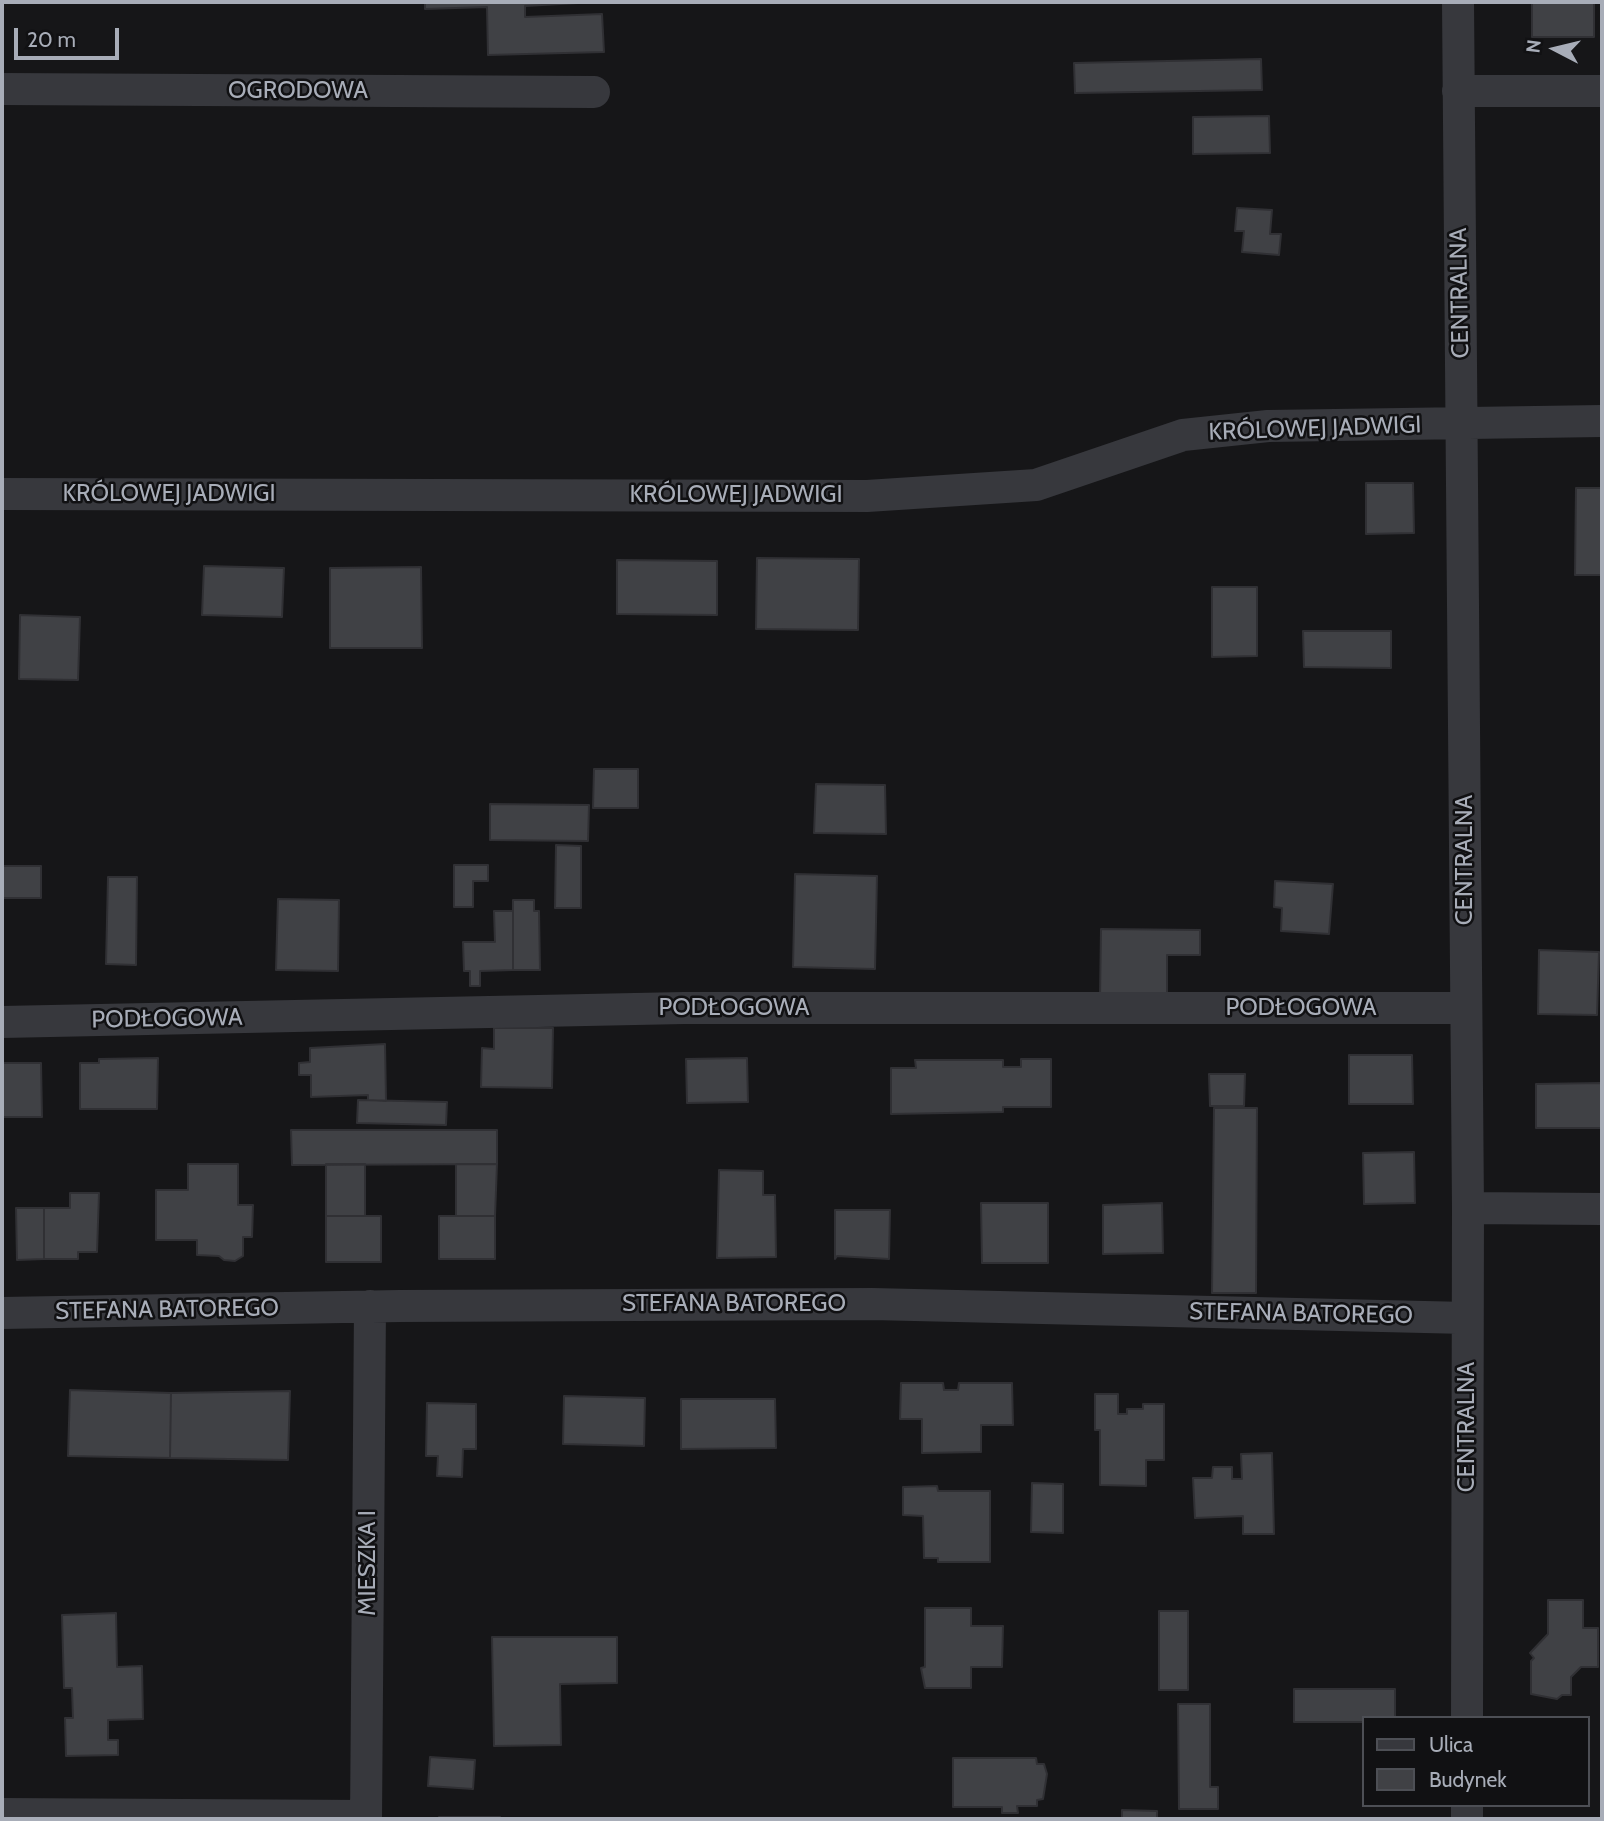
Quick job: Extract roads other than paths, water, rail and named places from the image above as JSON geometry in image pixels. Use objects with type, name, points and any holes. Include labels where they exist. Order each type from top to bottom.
[{"type":"street","name":"CENTRALNA","points":[[1458,2],[1468,1208],[1467,1716]]},
{"type":"street","name":"OGRODOWA","points":[[2,89],[594,92]]},
{"type":"street","points":[[1458,92],[1602,91]]},
{"type":"street","name":"KRÓLOWEJ JADWIGI","points":[[2,494],[867,496],[1036,485],[1183,435],[1268,426],[1602,421]]},
{"type":"street","name":"PODŁOGOWA","points":[[2,1022],[684,1008],[1466,1008]]},
{"type":"street","points":[[1468,1208],[1602,1209]]},
{"type":"street","name":"STEFANA BATOREGO","points":[[2,1313],[370,1307],[872,1304],[1467,1318]]},
{"type":"street","name":"MIESZKA I","points":[[366,1818],[370,1307]]},
{"type":"street","points":[[2,1814],[366,1818]]}]
